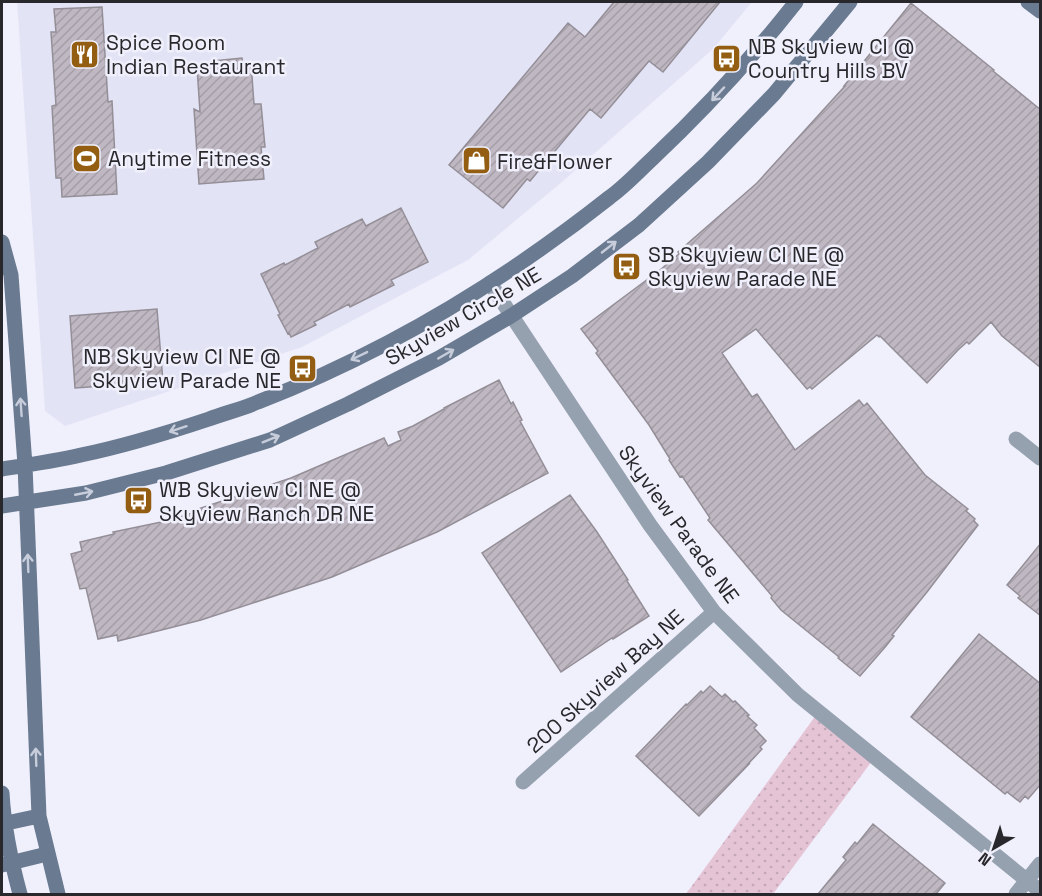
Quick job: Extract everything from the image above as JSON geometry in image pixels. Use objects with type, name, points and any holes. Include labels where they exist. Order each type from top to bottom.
[{"type":"street","name":"Skyview Circle NE","points":[[2,469],[82,455],[156,436],[258,403],[416,328],[490,283],[612,196],[716,96],[796,2]]},
{"type":"street","name":"Skyview Circle NE","points":[[2,506],[86,493],[166,473],[270,440],[439,358],[511,316],[572,276],[629,232],[708,162],[774,94],[850,2]]},
{"type":"street","points":[[1029,2],[1041,11]]},
{"type":"street","points":[[2,242],[11,275],[25,465],[39,816],[58,894]]},
{"type":"street","name":"Skyview Parade NE","points":[[490,283],[650,525],[714,612],[798,695],[1041,891]]},
{"type":"street","points":[[1017,439],[1041,458]]},
{"type":"street","name":"200 Skyview Bay NE","points":[[523,782],[714,612]]},
{"type":"street","points":[[2,793],[6,863],[20,894]]},
{"type":"street","points":[[3,824],[39,816]]},
{"type":"street","points":[[6,863],[47,854]]},
{"type":"street","points":[[1016,894],[1041,864]]},
{"type":"shaded area","points":[[17,2],[752,2],[713,49],[562,182],[468,260],[302,347],[65,426],[45,411]]},
{"type":"shaded area","points":[[819,711],[875,757],[773,894],[686,894]]},
{"type":"building","points":[[614,2],[720,2],[663,72],[649,61],[601,118],[590,109],[530,181],[527,179],[503,208],[449,165],[568,23],[585,37]]},
{"type":"building","points":[[911,3],[1041,110],[1041,368],[1002,336],[991,322],[969,344],[967,342],[958,350],[927,383],[877,335],[812,389],[810,387],[807,389],[756,329],[722,353],[752,397],[757,394],[795,450],[859,400],[864,406],[867,403],[925,475],[968,509],[966,511],[978,525],[892,635],[894,636],[860,676],[781,610],[771,598],[772,596],[708,520],[710,518],[682,476],[680,477],[649,425],[581,329],[660,270],[757,183],[845,86]]},
{"type":"building","points":[[102,7],[108,102],[112,101],[117,194],[62,197],[61,178],[56,178],[52,106],[56,105],[51,32],[56,32],[54,9]]},
{"type":"building","points":[[242,58],[243,64],[251,63],[254,104],[261,104],[265,147],[261,147],[264,179],[199,184],[194,109],[200,112],[197,67],[213,66],[213,61]]},
{"type":"building","points":[[401,208],[428,262],[391,280],[394,285],[350,307],[349,304],[314,322],[316,325],[291,337],[278,315],[280,314],[261,274],[318,248],[315,242],[362,219],[366,226]]},
{"type":"building","points":[[157,309],[163,382],[75,388],[70,316]]},
{"type":"building","points":[[499,380],[511,404],[513,402],[522,420],[520,421],[548,473],[437,532],[332,577],[201,620],[118,641],[117,635],[98,639],[86,588],[80,589],[71,554],[82,551],[80,542],[192,513],[192,511],[291,478],[384,438],[388,446],[401,440],[398,432]]},
{"type":"building","points":[[570,495],[597,532],[649,616],[561,672],[482,553]]},
{"type":"building","points":[[1041,543],[1041,616],[1018,598],[1020,596],[1007,585]]},
{"type":"building","points":[[979,634],[1041,684],[1041,784],[1028,799],[1025,796],[1020,802],[1007,792],[1005,794],[911,717]]},
{"type":"building","points":[[710,686],[722,697],[725,694],[733,702],[735,701],[757,725],[754,728],[766,741],[749,764],[699,816],[636,756],[686,704]]},
{"type":"building","points":[[873,824],[945,883],[936,894],[818,894],[846,860],[843,857]]},
{"type":"place","name":"Spice Room Indian Restaurant","points":[[85,54]]},
{"type":"place","name":"NB Skyview CI @ Country Hills BV","points":[[727,58]]},
{"type":"place","name":"Anytime Fitness","points":[[87,158]]},
{"type":"place","name":"Fire&Flower","points":[[476,161]]},
{"type":"place","name":"SB Skyview CI NE @ Skyview Parade NE","points":[[627,266]]},
{"type":"place","name":"NB Skyview CI NE @ Skyview Parade NE","points":[[302,368]]},
{"type":"place","name":"WB Skyview CI NE @ Skyview Ranch DR NE","points":[[138,501]]}]
